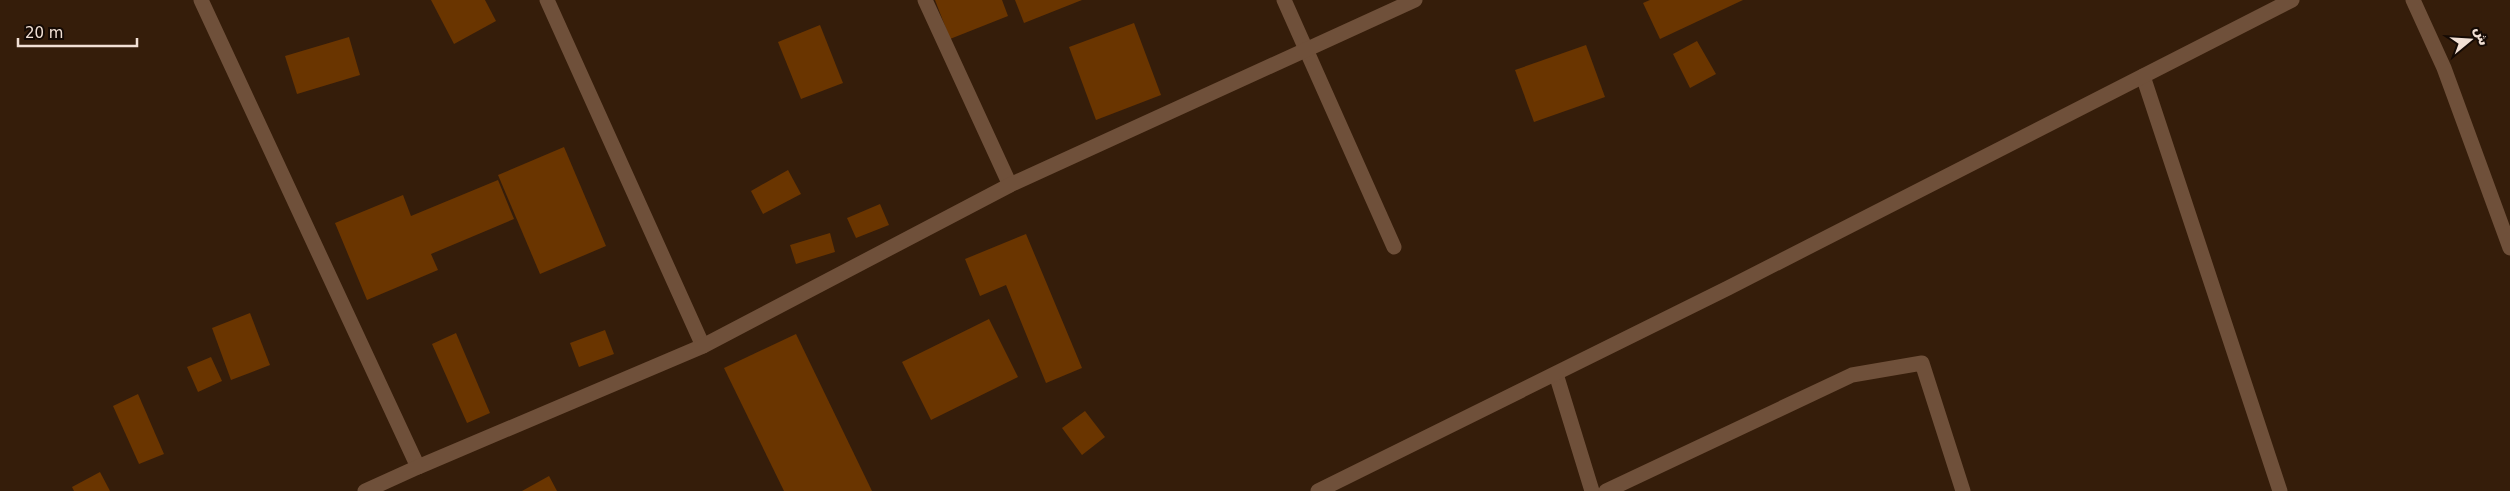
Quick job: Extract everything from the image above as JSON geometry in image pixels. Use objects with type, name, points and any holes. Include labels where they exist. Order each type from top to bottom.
[{"type":"street","points":[[201,0],[418,467]]},
{"type":"street","points":[[547,0],[703,346]]},
{"type":"street","points":[[925,0],[1010,185]]},
{"type":"street","points":[[1284,0],[1394,247]]},
{"type":"street","points":[[365,491],[703,346],[1010,185],[1415,0]]},
{"type":"street","points":[[1318,491],[1556,374],[2292,0]]},
{"type":"street","points":[[2413,0],[2444,68],[2510,248]]},
{"type":"street","points":[[2143,76],[2280,491]]},
{"type":"street","points":[[1606,491],[1852,375],[1922,363],[1963,491]]},
{"type":"street","points":[[1556,374],[1592,491]]},
{"type":"building","points":[[431,0],[485,0],[496,21],[454,44]]},
{"type":"building","points":[[935,0],[1002,0],[1008,16],[950,39]]},
{"type":"building","points":[[1015,0],[1082,0],[1024,23]]},
{"type":"building","points":[[1650,0],[1743,0],[1660,39],[1643,3]]},
{"type":"building","points":[[1134,23],[1161,95],[1096,120],[1069,47]]},
{"type":"building","points":[[820,25],[843,83],[801,99],[778,42]]},
{"type":"building","points":[[349,37],[360,75],[297,94],[285,56]]},
{"type":"building","points":[[1697,41],[1716,74],[1690,88],[1673,54]]},
{"type":"building","points":[[1586,45],[1605,97],[1534,122],[1515,70]]},
{"type":"building","points":[[564,147],[606,246],[540,274],[498,175]]},
{"type":"building","points":[[788,170],[801,194],[763,214],[751,191]]},
{"type":"building","points":[[498,180],[514,219],[431,254],[438,270],[367,300],[335,223],[403,195],[411,216]]},
{"type":"building","points":[[880,204],[889,225],[856,238],[847,218]]},
{"type":"building","points":[[830,233],[835,252],[796,264],[790,245]]},
{"type":"building","points":[[1026,234],[1082,368],[1046,383],[1006,285],[980,296],[965,259]]},
{"type":"building","points":[[250,313],[270,365],[231,380],[212,328]]},
{"type":"building","points":[[989,319],[1018,377],[931,420],[902,362]]},
{"type":"building","points":[[605,330],[614,354],[579,367],[570,343]]},
{"type":"building","points":[[456,333],[490,413],[467,423],[432,344]]},
{"type":"building","points":[[796,334],[872,491],[784,491],[724,368]]},
{"type":"building","points":[[211,357],[222,381],[198,392],[187,367]]},
{"type":"building","points":[[138,394],[164,454],[139,464],[113,406]]},
{"type":"building","points":[[1085,411],[1105,437],[1082,455],[1062,428]]},
{"type":"building","points":[[100,472],[110,491],[74,491],[72,487]]},
{"type":"building","points":[[549,476],[557,491],[522,491]]}]
